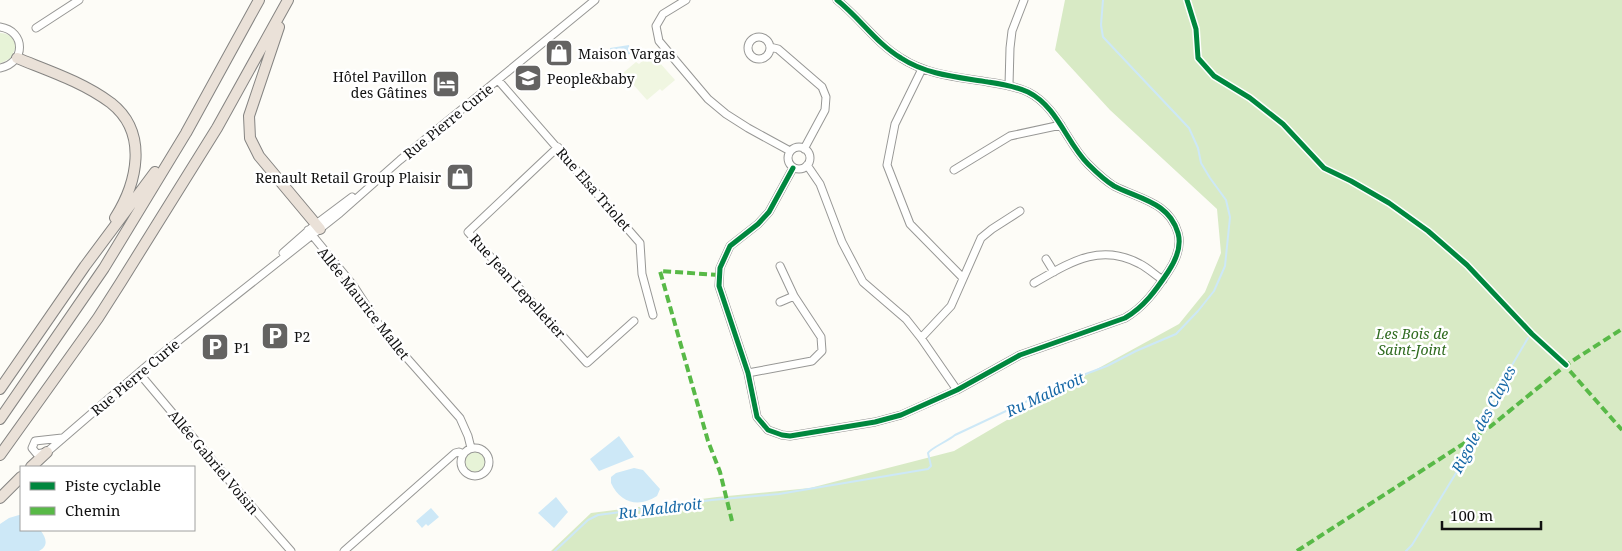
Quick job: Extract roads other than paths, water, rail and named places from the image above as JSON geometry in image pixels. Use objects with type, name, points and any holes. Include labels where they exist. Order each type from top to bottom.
[{"type":"highway","points":[[0,419],[104,268],[196,115],[259,0]]},
{"type":"highway","points":[[288,0],[287,10],[277,32],[249,116],[250,138],[259,156],[314,230]]},
{"type":"highway","points":[[0,455],[98,318],[121,282],[217,128],[288,0]]},
{"type":"highway","points":[[17,58],[74,81],[112,104],[126,120],[134,140],[136,152],[134,179],[128,194],[85,266]]},
{"type":"highway","points":[[0,389],[85,266],[163,163],[182,132],[196,115]]},
{"type":"highway","points":[[32,466],[47,452]]},
{"type":"highway","points":[[0,498],[20,478]]},
{"type":"street","points":[[36,28],[79,0]]},
{"type":"street","name":"Rue Pierre Curie","points":[[47,452],[139,373],[314,230],[340,213],[372,184],[595,0]]},
{"type":"street","points":[[686,0],[663,14],[656,26],[659,40],[708,99],[726,114],[790,152]]},
{"type":"street","points":[[1009,85],[1012,31],[1024,0]]},
{"type":"street","points":[[793,168],[769,212],[758,224],[730,246],[720,268],[719,286],[748,373],[757,416],[768,430],[782,435],[790,436],[876,422],[901,415],[957,390],[1020,355],[1125,318],[1137,311],[1147,301],[1176,260],[1180,240],[1175,223],[1169,214],[1161,207],[1104,179],[1086,162],[1045,104],[1030,93],[1009,85],[946,76],[922,69],[902,59],[880,43],[840,1]]},
{"type":"street","points":[[0,27],[10,30],[18,39],[20,49],[17,58],[8,66],[0,68]]},
{"type":"street","points":[[770,47],[778,49],[822,87],[826,97],[825,110],[804,149]]},
{"type":"street","points":[[922,69],[895,124],[887,165],[910,224],[962,277]]},
{"type":"street","name":"Rue Elsa Triolet","points":[[498,80],[640,243],[642,274],[653,315]]},
{"type":"street","points":[[954,170],[1010,136],[1061,125]]},
{"type":"street","name":"Rue Jean Lepelletier","points":[[558,148],[468,232],[587,363],[634,321]]},
{"type":"street","points":[[795,148],[804,149],[809,156],[807,165],[802,169],[793,168],[788,158],[790,152],[795,148]]},
{"type":"street","points":[[807,165],[820,184],[842,242],[863,282],[906,319],[957,390]]},
{"type":"street","points":[[921,338],[951,306],[962,277],[981,238],[1020,211]]},
{"type":"street","name":"Allée Maurice Mallet","points":[[314,230],[383,331],[460,418],[471,448]]},
{"type":"street","points":[[1034,283],[1085,256],[1101,254],[1122,257],[1140,264],[1163,280]]},
{"type":"street","points":[[1046,259],[1054,272]]},
{"type":"street","points":[[748,373],[812,361],[822,351],[821,337],[794,296],[780,266]]},
{"type":"street","points":[[780,302],[794,296]]},
{"type":"street","name":"Allée Gabriel Voisin","points":[[139,373],[291,551]]},
{"type":"street","points":[[47,452],[37,454],[32,448],[35,441],[62,438]]},
{"type":"street","points":[[471,448],[480,448],[487,454],[490,462],[489,468],[485,473],[475,476],[465,472],[461,462],[463,454],[471,448]]},
{"type":"street","points":[[344,551],[455,453],[463,454]]},
{"type":"water","points":[[629,45],[630,54],[611,57],[610,48]]},
{"type":"water","points":[[619,436],[634,457],[599,471],[590,459]]},
{"type":"water","points":[[634,468],[643,470],[660,489],[657,496],[643,502],[631,502],[619,495],[611,483],[611,477],[616,473]]},
{"type":"water","points":[[556,497],[568,512],[554,528],[538,513]]},
{"type":"water","points":[[431,508],[439,517],[428,526],[426,524],[422,528],[416,521]]},
{"type":"water","points":[[20,515],[20,531],[41,531],[45,539],[44,547],[39,551],[0,551],[0,524],[9,518]]},
{"type":"waterway","name":"Ru Maldroit","points":[[555,551],[588,520],[598,515],[712,500],[779,494],[928,469],[931,466],[928,453],[955,435],[1176,334],[1214,291],[1225,266],[1230,217],[1226,200],[1201,163],[1198,148],[1189,128],[1103,37],[1101,25],[1103,0]]},
{"type":"waterway","name":"Rigole des Clayes","points":[[1406,551],[1412,545],[1472,447],[1498,389],[1528,338]]},
{"type":"place","name":"Maison Vargas","points":[[559,53]]},
{"type":"place","name":"People&baby","points":[[528,78]]},
{"type":"place","name":"Hôtel Pavillon des Gâtines","points":[[446,84]]},
{"type":"place","name":"Renault Retail Group Plaisir","points":[[460,177]]},
{"type":"place","name":"P2","points":[[275,336]]},
{"type":"place","name":"P1","points":[[215,347]]},
{"type":"park label","name":"Les Bois de Saint-Joint","points":[[1412,342]]}]
